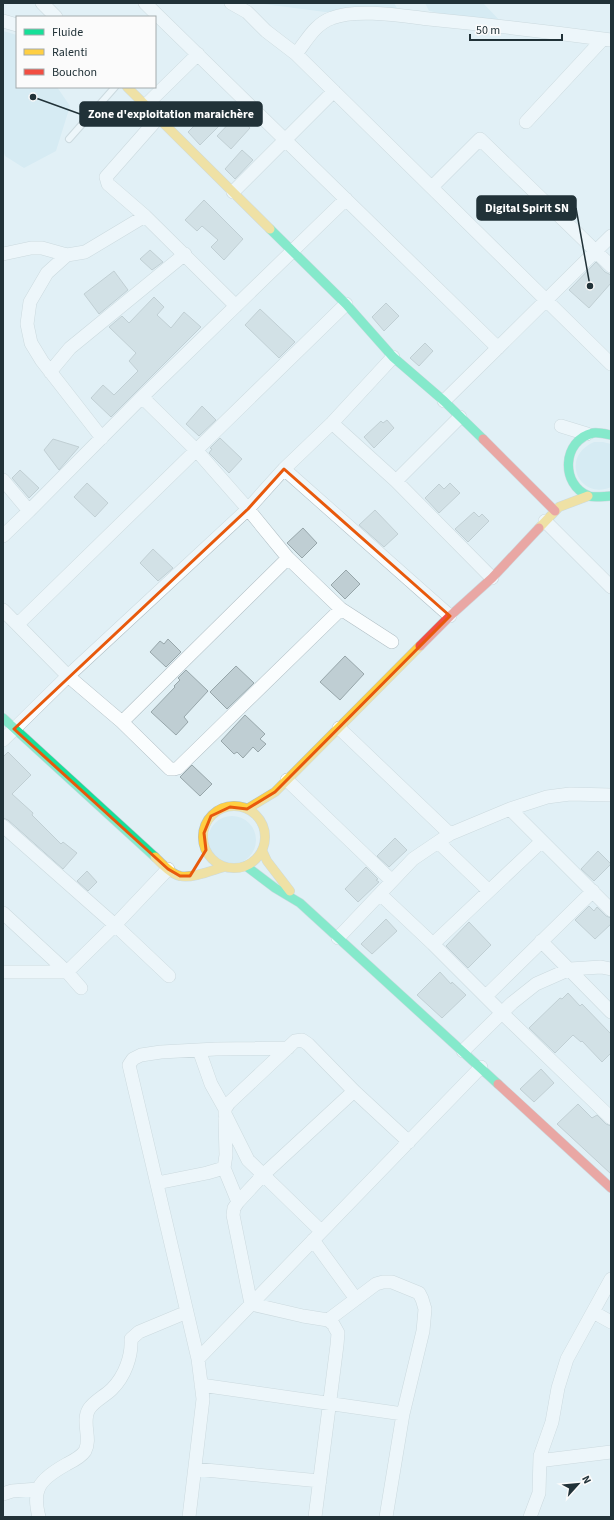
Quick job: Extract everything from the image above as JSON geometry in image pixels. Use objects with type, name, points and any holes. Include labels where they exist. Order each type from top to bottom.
[{"type":"street","points":[[42,3],[55,16]]},
{"type":"street","points":[[145,3],[498,348]]},
{"type":"street","points":[[231,3],[247,12],[266,31],[296,54],[611,364]]},
{"type":"street","points":[[296,54],[314,30],[324,22],[333,17],[350,13],[392,15],[607,40]]},
{"type":"street","points":[[3,21],[16,25]]},
{"type":"street","points":[[526,122],[607,40]]},
{"type":"street","points":[[146,105],[198,54]]},
{"type":"street","points":[[128,88],[346,304],[393,357],[444,401],[460,418],[557,509]]},
{"type":"street","points":[[233,192],[334,91]]},
{"type":"street","points":[[158,118],[106,177],[108,184],[146,216],[236,306]]},
{"type":"street","points":[[432,187],[480,139],[611,266]]},
{"type":"street","points":[[3,536],[29,512],[142,397],[346,199]]},
{"type":"street","points":[[3,254],[31,248],[42,248],[67,255],[85,252],[146,216]]},
{"type":"street","points":[[444,401],[611,236]]},
{"type":"street","points":[[50,372],[70,348],[185,254]]},
{"type":"street","points":[[67,255],[47,273],[30,302],[27,324],[31,343],[42,362],[102,438]]},
{"type":"street","points":[[18,624],[346,304]]},
{"type":"street","points":[[3,740],[68,676],[248,509],[284,469],[332,423],[393,357]]},
{"type":"street","points":[[142,397],[197,450],[288,558],[341,609],[392,642]]},
{"type":"street","points":[[396,481],[460,418]]},
{"type":"street","points":[[332,423],[396,481],[492,578]]},
{"type":"street","points":[[572,447],[561,426],[587,434]]},
{"type":"street","points":[[609,433],[597,432],[587,434],[579,440],[572,447],[568,457],[567,468],[570,479],[577,489],[588,496],[600,498],[611,496]]},
{"type":"street","points":[[284,469],[450,616]]},
{"type":"street","points":[[247,810],[275,792],[450,616],[492,578],[557,509],[570,479]]},
{"type":"street","points":[[3,480],[29,512]]},
{"type":"street","points":[[557,509],[588,496]]},
{"type":"street","points":[[545,521],[611,587]]},
{"type":"street","points":[[122,722],[288,558]]},
{"type":"street","points":[[3,610],[68,676],[122,722],[170,769],[174,769],[178,768],[341,609]]},
{"type":"street","points":[[3,718],[168,869],[180,876],[190,876],[224,867],[235,868],[246,866],[256,860],[262,850],[265,838],[261,822],[255,815],[239,807],[222,809],[212,816],[205,827],[202,856],[190,876]]},
{"type":"street","points":[[339,728],[450,834]]},
{"type":"street","points":[[287,780],[392,881]]},
{"type":"street","points":[[272,805],[275,792]]},
{"type":"street","points":[[338,938],[414,859],[450,834],[547,797],[570,794],[609,796]]},
{"type":"street","points":[[510,810],[611,910]]},
{"type":"street","points":[[264,831],[268,818]]},
{"type":"street","points":[[3,826],[115,924],[169,976]]},
{"type":"street","points":[[433,944],[542,841]]},
{"type":"street","points":[[438,842],[489,891]]},
{"type":"street","points":[[262,850],[267,862],[300,903],[464,1051],[611,1188]]},
{"type":"street","points":[[202,856],[224,867]]},
{"type":"street","points":[[246,866],[275,888],[300,903]]},
{"type":"street","points":[[3,972],[66,972],[168,869]]},
{"type":"street","points":[[486,996],[541,940],[593,891]]},
{"type":"street","points":[[380,894],[611,1118]]},
{"type":"street","points":[[3,913],[81,988]]},
{"type":"street","points":[[541,940],[611,1012]]},
{"type":"street","points":[[464,1051],[524,992],[536,984],[570,969],[611,969]]},
{"type":"street","points":[[238,1202],[224,1168],[226,1154],[225,1112],[229,1103],[295,1041],[302,1040],[308,1044],[408,1142]]},
{"type":"street","points":[[189,1517],[203,1399],[198,1359],[129,1065],[133,1059],[141,1055],[161,1052],[288,1048]]},
{"type":"street","points":[[199,1050],[211,1084],[248,1160],[317,1236],[356,1299]]},
{"type":"street","points":[[198,1359],[481,1067]]},
{"type":"street","points":[[251,1304],[233,1215],[234,1208],[263,1175],[354,1090]]},
{"type":"street","points":[[157,1183],[224,1168]]},
{"type":"street","points":[[530,1517],[539,1493],[540,1456],[552,1422],[558,1388],[567,1359],[611,1279]]},
{"type":"street","points":[[328,1320],[376,1284],[383,1282],[392,1282],[419,1293],[422,1299],[425,1310],[423,1331],[403,1414],[386,1517]]},
{"type":"street","points":[[251,1304],[328,1320],[333,1324],[338,1333],[315,1517]]},
{"type":"street","points":[[39,1517],[37,1505],[38,1489],[51,1474],[74,1460],[85,1451],[87,1437],[86,1417],[89,1408],[113,1388],[128,1364],[132,1350],[131,1339],[139,1332],[187,1312]]},
{"type":"street","points":[[593,1312],[611,1322]]},
{"type":"street","points":[[201,1384],[403,1414]]},
{"type":"street","points":[[540,1456],[546,1460],[611,1452]]},
{"type":"street","points":[[195,1470],[320,1481]]},
{"type":"street","points":[[3,1494],[12,1491],[38,1489]]},
{"type":"lane","points":[[69,139],[113,88]]},
{"type":"highlighted area","points":[[284,469],[450,616],[275,792],[247,809],[230,807],[211,816],[204,833],[206,850],[190,876],[180,876],[168,869],[14,729],[248,509]]},
{"type":"shaded area","points":[[256,3],[394,3],[400,13],[325,12]]},
{"type":"shaded area","points":[[425,3],[483,3],[505,26],[429,11]]},
{"type":"shaded area","points":[[3,31],[16,35],[16,88],[58,88],[70,106],[56,151],[24,168],[5,156],[3,150]]},
{"type":"shaded area","points":[[594,442],[611,444],[611,487],[600,490],[591,488],[583,483],[578,476],[576,467],[577,458],[583,449]]},
{"type":"shaded area","points":[[227,816],[237,816],[249,823],[256,835],[256,845],[249,857],[237,864],[227,864],[219,860],[212,853],[208,845],[208,835],[212,827],[219,820]]},
{"type":"building","points":[[206,114],[219,126],[200,145],[188,132]]},
{"type":"building","points":[[237,115],[250,128],[231,149],[217,136]]},
{"type":"building","points":[[242,150],[253,160],[235,179],[225,169]]},
{"type":"building","points":[[204,200],[243,239],[224,260],[211,247],[218,240],[202,226],[197,231],[185,220]]},
{"type":"building","points":[[150,250],[163,262],[152,270],[140,259]]},
{"type":"building","points":[[596,262],[605,272],[611,275],[611,283],[589,308],[569,290]]},
{"type":"building","points":[[114,271],[128,290],[99,314],[84,294]]},
{"type":"building","points":[[154,297],[164,307],[157,315],[171,328],[184,312],[201,327],[111,417],[91,398],[103,385],[114,395],[138,371],[129,361],[136,353],[109,327],[122,316],[129,323]]},
{"type":"building","points":[[386,303],[399,316],[384,331],[372,317]]},
{"type":"building","points":[[260,309],[295,342],[279,358],[245,325]]},
{"type":"building","points":[[425,343],[433,351],[419,366],[410,358]]},
{"type":"building","points":[[202,406],[216,420],[199,436],[186,424]]},
{"type":"building","points":[[387,420],[394,428],[374,448],[364,437],[381,421],[383,423]]},
{"type":"building","points":[[220,438],[242,459],[229,473],[209,453],[212,449],[210,448]]},
{"type":"building","points":[[53,439],[79,447],[59,470],[44,450]]},
{"type":"building","points":[[20,470],[39,488],[29,498],[12,478]]},
{"type":"building","points":[[87,483],[108,503],[95,517],[74,497]]},
{"type":"building","points":[[450,483],[460,493],[439,513],[425,498],[439,484],[444,489]]},
{"type":"building","points":[[375,510],[398,534],[384,547],[359,525]]},
{"type":"building","points":[[474,512],[479,517],[482,514],[489,521],[468,542],[455,529]]},
{"type":"building","points":[[303,528],[317,543],[302,558],[287,543]]},
{"type":"building","points":[[153,549],[173,568],[158,581],[140,563]]},
{"type":"building","points":[[346,570],[360,584],[345,599],[331,585]]},
{"type":"building","points":[[168,639],[181,652],[166,667],[150,652],[160,641],[164,644]]},
{"type":"building","points":[[345,656],[364,674],[340,700],[320,682]]},
{"type":"building","points":[[236,666],[254,683],[227,709],[210,692]]},
{"type":"building","points":[[186,670],[208,691],[184,717],[188,722],[176,735],[151,712],[175,687],[174,686],[180,680],[178,678]]},
{"type":"building","points":[[245,715],[265,734],[260,739],[266,744],[258,752],[253,747],[243,758],[237,752],[234,754],[221,741]]},
{"type":"building","points":[[8,752],[31,775],[12,794],[33,813],[32,815],[61,844],[63,842],[77,853],[63,869],[8,820],[3,818],[3,757]]},
{"type":"building","points":[[192,765],[212,784],[200,796],[180,777]]},
{"type":"building","points":[[395,838],[407,850],[389,867],[377,856]]},
{"type":"building","points":[[598,851],[611,864],[594,881],[581,869]]},
{"type":"building","points":[[366,867],[378,879],[376,880],[379,882],[358,902],[345,889]]},
{"type":"building","points":[[87,871],[97,882],[88,891],[77,881]]},
{"type":"building","points":[[589,906],[594,911],[597,907],[606,916],[611,918],[611,924],[595,939],[575,920]]},
{"type":"building","points":[[386,919],[397,931],[372,954],[361,944]]},
{"type":"building","points":[[469,922],[491,945],[468,968],[446,946]]},
{"type":"building","points":[[440,972],[451,984],[452,982],[466,995],[442,1018],[417,995]]},
{"type":"building","points":[[568,993],[580,1006],[582,1004],[611,1034],[611,1053],[602,1062],[582,1041],[581,1042],[573,1035],[555,1053],[529,1028],[560,998],[562,999]]},
{"type":"building","points":[[541,1069],[554,1083],[534,1102],[520,1089]]},
{"type":"building","points":[[578,1104],[592,1118],[597,1115],[606,1124],[611,1126],[611,1174],[557,1124]]},
{"type":"traffic: fast","points":[[270,229],[346,304],[393,357],[444,401],[483,439]]},
{"type":"traffic: fast","points":[[611,435],[593,433],[583,437],[575,444],[570,453],[568,463],[569,473],[573,482],[580,490],[591,497],[611,496]]},
{"type":"traffic: fast","points":[[3,718],[155,857]]},
{"type":"traffic: fast","points":[[246,866],[275,888],[300,903],[498,1084]]},
{"type":"traffic: slow","points":[[128,88],[270,229]]},
{"type":"traffic: slow","points":[[539,528],[559,507],[588,496]]},
{"type":"traffic: slow","points":[[247,809],[275,792],[420,646]]},
{"type":"traffic: slow","points":[[234,806],[246,809],[256,815],[262,825],[265,837],[262,849],[256,859],[246,865],[234,868],[222,865],[212,859],[206,849],[203,837],[206,825],[212,815],[222,809],[234,806]]},
{"type":"traffic: slow","points":[[262,850],[267,861],[290,891]]},
{"type":"traffic: slow","points":[[155,857],[170,871],[185,877],[224,867]]},
{"type":"traffic: jam","points":[[483,439],[555,511]]},
{"type":"traffic: jam","points":[[420,646],[450,616],[492,578],[539,528]]},
{"type":"traffic: jam","points":[[498,1084],[611,1188]]},
{"type":"place","name":"Zone d'exploitation maraichère","points":[[33,97]]},
{"type":"place","name":"Digital Spirit SN","points":[[590,286]]}]
